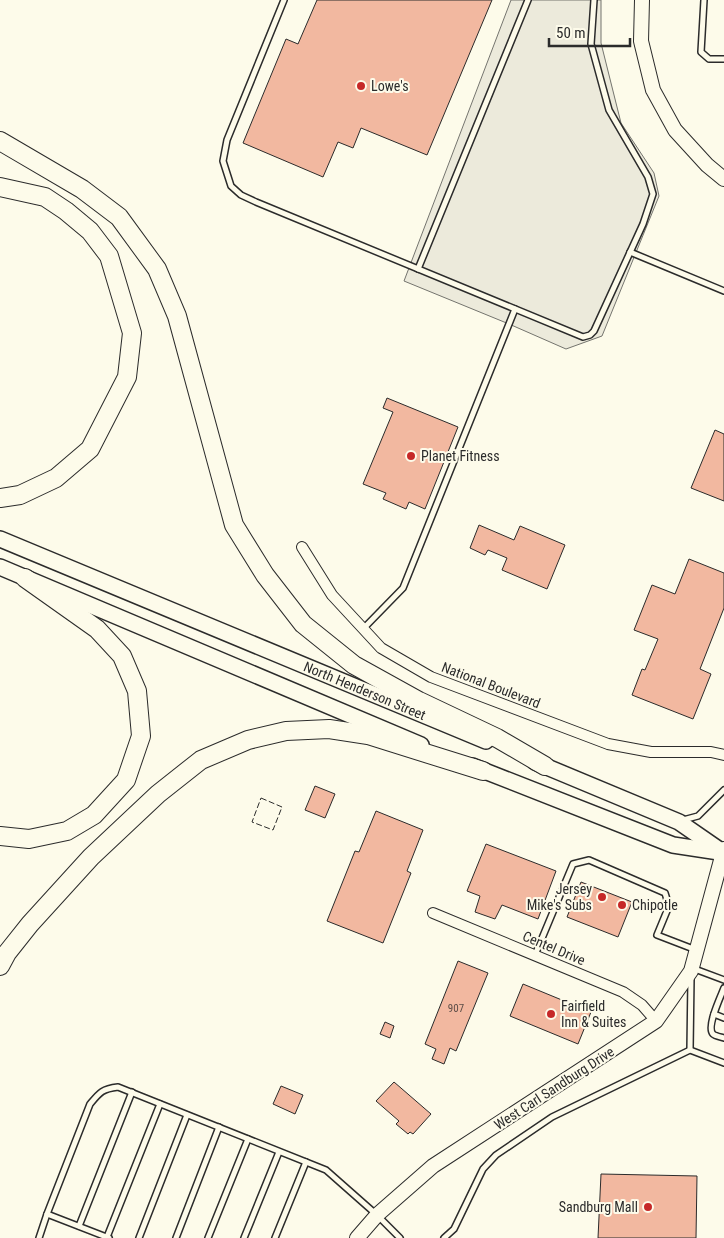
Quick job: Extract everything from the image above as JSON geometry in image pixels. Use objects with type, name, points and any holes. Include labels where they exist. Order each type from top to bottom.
[{"type":"highway","points":[[0,141],[82,189],[119,217],[157,269],[177,316],[234,524],[265,575],[303,624],[354,666],[497,738],[546,766]]},
{"type":"highway","points":[[0,187],[45,196],[90,231],[109,256],[132,333],[127,377],[90,449],[56,478],[20,495],[0,498]]},
{"type":"highway","points":[[0,836],[29,839],[67,831],[94,815],[126,780],[141,736],[137,691],[122,656],[97,630],[25,578]]},
{"type":"highway","points":[[0,966],[7,953],[30,924],[91,857],[158,794],[201,760],[248,740],[286,731],[329,729],[368,736],[483,771]]},
{"type":"main road","name":"North Henderson Street","points":[[0,539],[679,822],[724,851]]},
{"type":"main road","name":"North Henderson Street","points":[[0,567],[483,771],[673,844],[724,851]]},
{"type":"street","points":[[642,0],[641,41],[653,90],[675,130],[706,165],[724,179]]},
{"type":"street","name":"National Boulevard","points":[[302,547],[332,595],[382,648],[430,677],[608,744],[651,752],[711,752],[724,755]]},
{"type":"street","name":"West Carl Sandburg Drive","points":[[357,1238],[376,1216],[433,1166],[656,1021],[691,969],[724,851]]},
{"type":"street","name":"Centel Drive","points":[[434,913],[623,992],[642,1005],[656,1021]]},
{"type":"lane","points":[[284,0],[227,140],[223,161],[232,186],[241,195],[256,202],[583,337],[590,335],[594,331],[643,224],[653,194],[648,177],[609,110],[590,44],[594,0]]},
{"type":"lane","points":[[418,269],[528,0]]},
{"type":"lane","points":[[704,0],[701,52],[709,59],[724,59]]},
{"type":"lane","points":[[630,252],[724,291]]},
{"type":"lane","points":[[364,629],[403,588],[515,309]]},
{"type":"lane","points":[[679,822],[698,816],[724,790]]},
{"type":"lane","points":[[535,955],[573,864],[589,860],[665,893],[669,906],[658,935],[696,950]]},
{"type":"lane","points":[[690,1050],[691,969],[724,980]]},
{"type":"lane","points":[[724,988],[714,1014],[711,1029],[713,1034],[724,1038]]},
{"type":"lane","points":[[714,1014],[724,1018]]},
{"type":"lane","points":[[444,1238],[454,1229],[483,1169],[496,1155],[552,1118],[690,1050],[724,1063]]},
{"type":"lane","points":[[39,1238],[90,1104],[106,1088],[118,1087],[326,1170],[400,1238]]},
{"type":"lane","points":[[79,1226],[132,1092]]},
{"type":"lane","points":[[48,1214],[108,1238],[160,1104]]},
{"type":"lane","points":[[139,1238],[187,1115]]},
{"type":"lane","points":[[176,1238],[219,1128]]},
{"type":"lane","points":[[208,1238],[248,1139]]},
{"type":"lane","points":[[244,1238],[279,1152]]},
{"type":"lane","points":[[275,1238],[306,1162]]},
{"type":"shaded area","points":[[511,0],[601,0],[601,43],[621,123],[654,173],[659,196],[602,336],[566,349],[404,281]]},
{"type":"building","name":"Lowe's","points":[[317,0],[492,0],[427,155],[361,128],[353,148],[338,142],[323,177],[243,143],[286,39],[298,44]]},
{"type":"building","name":"Planet Fitness","points":[[387,398],[458,427],[425,509],[409,502],[406,509],[383,499],[386,493],[363,484],[393,412],[383,408]]},
{"type":"building","points":[[715,430],[724,434],[724,501],[691,488]]},
{"type":"building","points":[[479,525],[514,540],[520,526],[565,545],[547,589],[502,570],[507,558],[488,550],[485,555],[470,548]]},
{"type":"building","points":[[689,559],[724,573],[724,608],[700,669],[711,674],[693,719],[632,695],[642,669],[645,670],[658,639],[634,630],[652,585],[675,594]]},
{"type":"building","points":[[315,786],[335,794],[325,818],[305,810]]},
{"type":"building","points":[[376,811],[423,830],[407,871],[411,873],[383,943],[327,921],[355,851],[359,852]]},
{"type":"building","points":[[486,844],[556,871],[538,919],[502,905],[495,919],[475,912],[480,896],[467,891]]},
{"type":"building","points":[[581,882],[632,902],[618,937],[567,917]]},
{"type":"building","points":[[458,961],[488,973],[456,1051],[450,1048],[444,1064],[432,1059],[436,1049],[425,1044]]},
{"type":"building","name":"Fairfield Inn & Suites","points":[[523,984],[591,1012],[578,1044],[510,1016]]},
{"type":"building","points":[[385,1022],[394,1026],[390,1038],[380,1034]]},
{"type":"building","points":[[394,1082],[431,1114],[413,1134],[410,1132],[408,1134],[396,1124],[399,1121],[376,1101]]},
{"type":"building","points":[[281,1086],[303,1095],[295,1114],[273,1104]]},
{"type":"building","name":"Sandburg Mall","points":[[601,1174],[697,1176],[696,1238],[598,1238]]},
{"type":"fence","points":[[261,798],[282,807],[273,830],[252,822],[261,798]]},
{"type":"place","name":"Lowe's","points":[[361,86]]},
{"type":"place","name":"Planet Fitness","points":[[411,456]]},
{"type":"place","name":"Jersey Mike's Subs","points":[[602,897]]},
{"type":"place","name":"Chipotle","points":[[622,905]]},
{"type":"place","name":"Fairfield Inn & Suites","points":[[551,1014]]},
{"type":"place","name":"Sandburg Mall","points":[[648,1207]]}]
